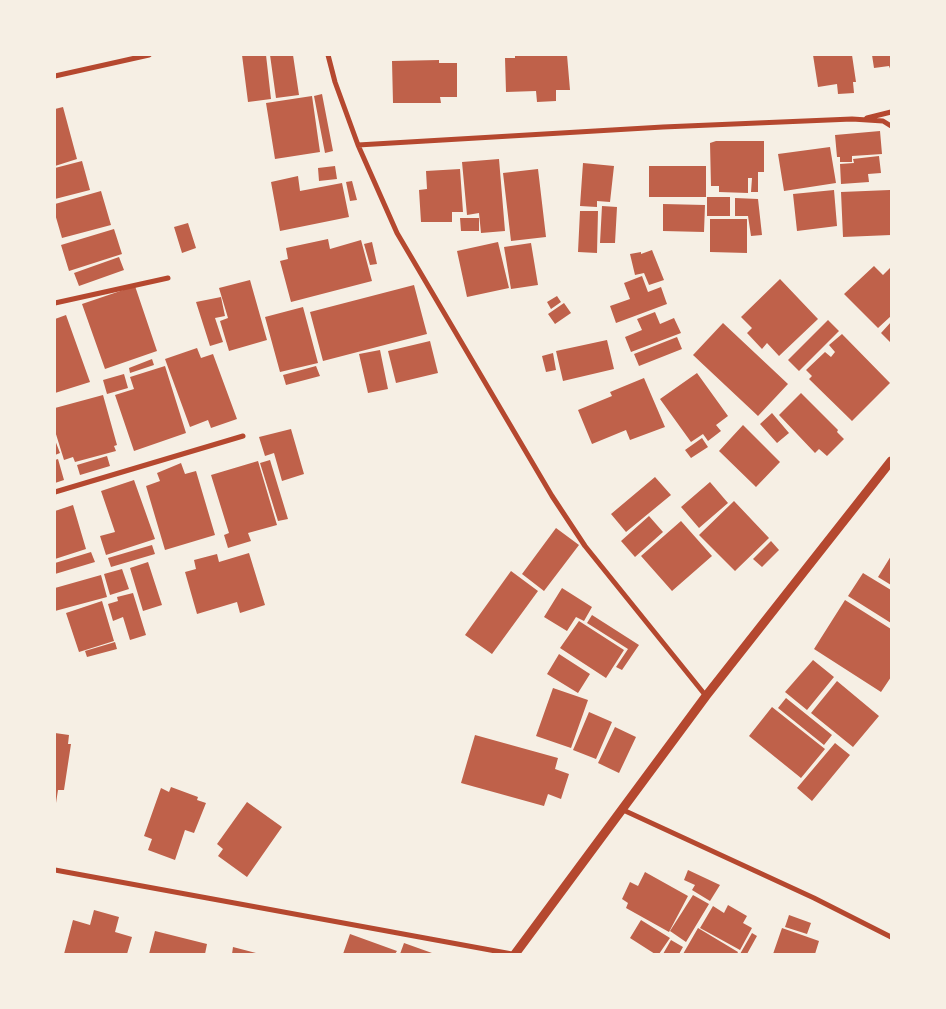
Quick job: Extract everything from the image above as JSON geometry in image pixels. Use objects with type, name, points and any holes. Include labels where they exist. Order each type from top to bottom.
[{"type":"street","points":[[55,76],[149,55]]},
{"type":"street","points":[[328,55],[335,82],[358,145],[397,233],[552,496],[585,546],[706,696]]},
{"type":"street","points":[[864,119],[891,112]]},
{"type":"street","points":[[358,145],[653,127],[864,119],[882,121],[891,126]]},
{"type":"street","points":[[55,303],[168,278]]},
{"type":"street","points":[[55,492],[242,436]]},
{"type":"street","points":[[55,870],[513,954],[706,696],[891,461]]},
{"type":"street","points":[[621,809],[814,898],[891,937]]},
{"type":"building","points":[[242,55],[266,55],[271,99],[248,102]]},
{"type":"building","points":[[270,55],[293,55],[299,95],[276,98]]},
{"type":"building","points":[[515,55],[567,55],[570,90],[556,90],[556,101],[537,102],[536,91],[506,92],[505,58],[515,58]]},
{"type":"building","points":[[813,55],[852,55],[856,82],[853,82],[854,93],[838,94],[837,84],[818,87]]},
{"type":"building","points":[[872,55],[891,55],[891,71],[889,66],[874,68]]},
{"type":"building","points":[[439,60],[439,63],[457,63],[457,97],[440,97],[441,103],[393,103],[392,61]]},
{"type":"building","points":[[322,94],[333,151],[325,153],[314,96]]},
{"type":"building","points":[[312,96],[320,152],[275,159],[266,103]]},
{"type":"building","points":[[63,107],[77,159],[55,166],[55,109]]},
{"type":"building","points":[[880,131],[882,154],[852,156],[852,162],[840,162],[840,157],[837,157],[835,135]]},
{"type":"building","points":[[716,141],[764,141],[764,172],[758,172],[758,192],[751,192],[752,178],[748,178],[748,193],[719,192],[719,186],[711,186],[710,143]]},
{"type":"building","points":[[830,147],[836,183],[784,191],[778,154]]},
{"type":"building","points":[[879,156],[881,173],[868,174],[869,182],[841,184],[840,164],[854,163],[853,159]]},
{"type":"building","points":[[499,159],[505,231],[481,233],[479,213],[467,215],[462,162]]},
{"type":"building","points":[[82,161],[90,190],[55,199],[55,168]]},
{"type":"building","points":[[583,163],[614,166],[610,202],[597,201],[597,207],[580,206]]},
{"type":"building","points":[[335,166],[337,179],[319,181],[318,168]]},
{"type":"building","points":[[649,166],[706,166],[706,197],[649,197]]},
{"type":"building","points":[[460,169],[463,212],[452,212],[452,222],[421,222],[419,190],[427,189],[426,171]]},
{"type":"building","points":[[538,169],[546,237],[511,241],[503,173]]},
{"type":"building","points":[[298,176],[300,191],[342,183],[349,217],[280,231],[271,182]]},
{"type":"building","points":[[352,181],[357,200],[350,201],[346,182]]},
{"type":"building","points":[[834,190],[837,226],[797,231],[793,194]]},
{"type":"building","points":[[890,190],[891,235],[843,237],[841,192]]},
{"type":"building","points":[[101,191],[111,225],[62,238],[55,214],[55,204]]},
{"type":"building","points":[[707,197],[730,197],[730,216],[707,216]]},
{"type":"building","points":[[735,198],[758,199],[762,235],[751,236],[748,216],[735,216]]},
{"type":"building","points":[[663,204],[705,205],[704,232],[663,231]]},
{"type":"building","points":[[602,206],[617,207],[615,243],[600,243]]},
{"type":"building","points":[[580,211],[598,211],[597,253],[578,252]]},
{"type":"building","points":[[460,218],[479,218],[479,231],[461,231]]},
{"type":"building","points":[[710,219],[747,219],[747,253],[710,252]]},
{"type":"building","points":[[188,223],[196,248],[182,253],[174,227]]},
{"type":"building","points":[[114,229],[122,254],[69,271],[61,245]]},
{"type":"building","points":[[328,239],[330,249],[361,240],[372,281],[291,302],[280,261],[288,259],[286,248]]},
{"type":"building","points":[[372,242],[377,264],[370,265],[364,244]]},
{"type":"building","points":[[498,242],[509,288],[467,297],[457,251]]},
{"type":"building","points":[[531,243],[538,285],[511,289],[504,247]]},
{"type":"building","points":[[652,250],[664,280],[649,285],[644,273],[635,275],[630,254],[641,252],[641,254]]},
{"type":"building","points":[[119,257],[124,270],[79,286],[74,273]]},
{"type":"building","points":[[874,266],[883,275],[891,267],[891,316],[878,328],[844,294]]},
{"type":"building","points":[[642,276],[648,292],[661,287],[667,304],[616,323],[610,306],[630,299],[624,283]]},
{"type":"building","points":[[780,279],[818,319],[779,356],[767,343],[762,349],[747,333],[752,328],[741,317]]},
{"type":"building","points":[[250,280],[267,340],[229,351],[220,321],[228,318],[219,288]]},
{"type":"building","points":[[414,285],[427,334],[323,361],[310,312]]},
{"type":"building","points":[[135,286],[157,351],[105,369],[82,304]]},
{"type":"building","points":[[557,296],[561,302],[551,309],[547,302]]},
{"type":"building","points":[[221,297],[225,316],[215,318],[223,342],[210,346],[196,302]]},
{"type":"building","points":[[564,303],[571,313],[555,324],[548,314]]},
{"type":"building","points":[[303,307],[318,363],[280,372],[265,317]]},
{"type":"building","points":[[655,312],[660,324],[674,318],[681,333],[631,352],[625,337],[642,330],[637,319]]},
{"type":"building","points":[[66,315],[90,382],[55,393],[55,319]]},
{"type":"building","points":[[828,320],[839,331],[799,371],[788,360]]},
{"type":"building","points":[[891,322],[891,343],[881,333]]},
{"type":"building","points":[[723,323],[788,384],[758,416],[693,355]]},
{"type":"building","points":[[842,334],[890,383],[852,421],[809,379],[812,376],[806,370],[825,352],[831,357],[835,352],[829,345]]},
{"type":"building","points":[[677,337],[682,349],[639,366],[634,354]]},
{"type":"building","points":[[607,340],[614,369],[563,381],[556,351]]},
{"type":"building","points":[[430,341],[438,373],[396,383],[388,351]]},
{"type":"building","points":[[197,348],[201,358],[213,354],[237,419],[211,428],[208,420],[190,427],[165,359]]},
{"type":"building","points":[[380,350],[388,389],[368,393],[359,354]]},
{"type":"building","points":[[553,353],[556,370],[546,372],[542,356]]},
{"type":"building","points":[[152,359],[154,365],[130,373],[129,368]]},
{"type":"building","points":[[165,366],[186,433],[134,451],[115,395],[134,389],[130,377]]},
{"type":"building","points":[[316,366],[320,376],[286,385],[283,375]]},
{"type":"building","points":[[697,373],[728,416],[716,425],[721,431],[708,441],[703,434],[691,442],[660,399]]},
{"type":"building","points":[[124,374],[128,388],[107,394],[103,380]]},
{"type":"building","points":[[644,378],[665,427],[630,440],[626,430],[592,444],[578,410],[612,396],[610,392]]},
{"type":"building","points":[[801,393],[838,430],[837,432],[844,439],[827,456],[819,449],[815,453],[779,415]]},
{"type":"building","points":[[103,395],[117,445],[114,446],[116,451],[75,462],[73,457],[64,460],[55,431],[55,408]]},
{"type":"building","points":[[772,413],[789,433],[777,443],[760,424]]},
{"type":"building","points":[[743,425],[780,462],[756,487],[719,451]]},
{"type":"building","points":[[291,429],[304,474],[282,481],[274,453],[265,456],[259,437]]},
{"type":"building","points":[[702,438],[708,447],[691,458],[685,450]]},
{"type":"building","points":[[55,440],[60,453],[55,455]]},
{"type":"building","points":[[107,456],[110,466],[80,475],[77,465]]},
{"type":"building","points":[[58,459],[64,480],[55,483],[55,460]]},
{"type":"building","points":[[270,460],[288,519],[278,521],[260,463]]},
{"type":"building","points":[[258,461],[277,525],[248,533],[251,541],[228,548],[224,535],[229,533],[211,475]]},
{"type":"building","points":[[181,463],[185,474],[196,471],[215,535],[165,550],[146,486],[160,481],[157,473]]},
{"type":"building","points":[[655,477],[671,495],[626,532],[611,514]]},
{"type":"building","points":[[134,480],[155,539],[106,555],[100,536],[115,532],[101,491]]},
{"type":"building","points":[[710,482],[728,503],[699,528],[681,507]]},
{"type":"building","points":[[734,501],[769,538],[735,571],[699,535]]},
{"type":"building","points":[[73,505],[86,549],[55,559],[55,511]]},
{"type":"building","points":[[649,516],[663,532],[635,557],[621,541]]},
{"type":"building","points":[[681,521],[712,556],[672,591],[641,556]]},
{"type":"building","points":[[556,528],[579,545],[544,591],[522,574]]},
{"type":"building","points":[[771,541],[779,550],[762,567],[753,559]]},
{"type":"building","points":[[152,545],[155,554],[111,567],[108,558]]},
{"type":"building","points":[[91,552],[95,562],[55,574],[55,563]]},
{"type":"building","points":[[249,553],[265,605],[240,613],[237,602],[197,614],[185,572],[196,569],[194,560],[217,554],[219,562]]},
{"type":"building","points":[[891,556],[891,585],[878,577]]},
{"type":"building","points":[[148,562],[162,605],[143,611],[130,568]]},
{"type":"building","points":[[122,569],[129,589],[110,595],[104,574]]},
{"type":"building","points":[[511,571],[538,591],[492,654],[465,635]]},
{"type":"building","points":[[863,573],[891,590],[891,623],[848,596]]},
{"type":"building","points":[[101,575],[107,597],[55,611],[55,588]]},
{"type":"building","points":[[562,588],[592,607],[584,621],[576,617],[567,631],[544,617]]},
{"type":"building","points":[[133,593],[146,635],[130,640],[123,617],[113,621],[108,604],[118,601],[117,597]]},
{"type":"building","points":[[845,600],[891,629],[891,677],[881,692],[814,649]]},
{"type":"building","points":[[102,601],[114,641],[79,652],[66,613]]},
{"type":"building","points":[[592,615],[639,645],[622,670],[616,667],[628,649],[587,623]]},
{"type":"building","points":[[579,621],[624,650],[606,678],[560,648]]},
{"type":"building","points":[[115,642],[117,649],[87,657],[85,651]]},
{"type":"building","points":[[559,654],[590,674],[578,693],[547,674]]},
{"type":"building","points":[[813,660],[834,677],[807,710],[785,692]]},
{"type":"building","points":[[837,681],[879,716],[853,747],[811,713]]},
{"type":"building","points":[[553,688],[588,700],[571,748],[536,736]]},
{"type":"building","points":[[786,698],[832,735],[824,745],[778,708]]},
{"type":"building","points":[[772,707],[825,749],[801,778],[749,736]]},
{"type":"building","points":[[589,712],[612,722],[596,759],[573,750]]},
{"type":"building","points":[[615,727],[636,737],[619,773],[598,763]]},
{"type":"building","points":[[55,733],[69,735],[68,744],[71,744],[64,790],[58,790],[56,803]]},
{"type":"building","points":[[475,735],[558,758],[555,769],[569,774],[561,799],[548,794],[544,806],[461,783]]},
{"type":"building","points":[[835,743],[850,755],[812,801],[797,788]]},
{"type":"building","points":[[171,787],[198,797],[197,800],[206,803],[194,833],[185,830],[175,860],[148,850],[152,839],[144,836],[161,788],[169,792]]},
{"type":"building","points":[[247,802],[282,827],[247,877],[218,856],[223,849],[217,844]]},
{"type":"building","points":[[688,870],[720,885],[710,901],[692,890],[695,885],[684,880]]},
{"type":"building","points":[[645,872],[688,896],[669,932],[626,908],[628,903],[622,899],[630,882],[638,886]]},
{"type":"building","points":[[693,895],[709,904],[686,942],[670,931]]},
{"type":"building","points":[[728,905],[747,916],[743,923],[752,928],[740,950],[700,928],[713,906],[724,913]]},
{"type":"building","points":[[94,910],[119,917],[115,932],[132,937],[127,954],[64,954],[73,920],[90,925]]},
{"type":"building","points":[[789,915],[811,923],[807,934],[785,927]]},
{"type":"building","points":[[641,920],[670,938],[659,954],[655,954],[630,938]]},
{"type":"building","points":[[698,928],[738,952],[737,954],[683,954]]},
{"type":"building","points":[[782,928],[819,941],[815,954],[773,954]]},
{"type":"building","points":[[155,931],[207,944],[205,954],[149,954]]},
{"type":"building","points":[[752,933],[757,936],[747,954],[740,954]]},
{"type":"building","points":[[350,934],[397,951],[395,954],[343,954]]},
{"type":"building","points":[[671,940],[683,947],[679,954],[663,954]]},
{"type":"building","points":[[404,943],[432,953],[400,954]]},
{"type":"building","points":[[233,947],[256,953],[256,954],[232,954]]}]
